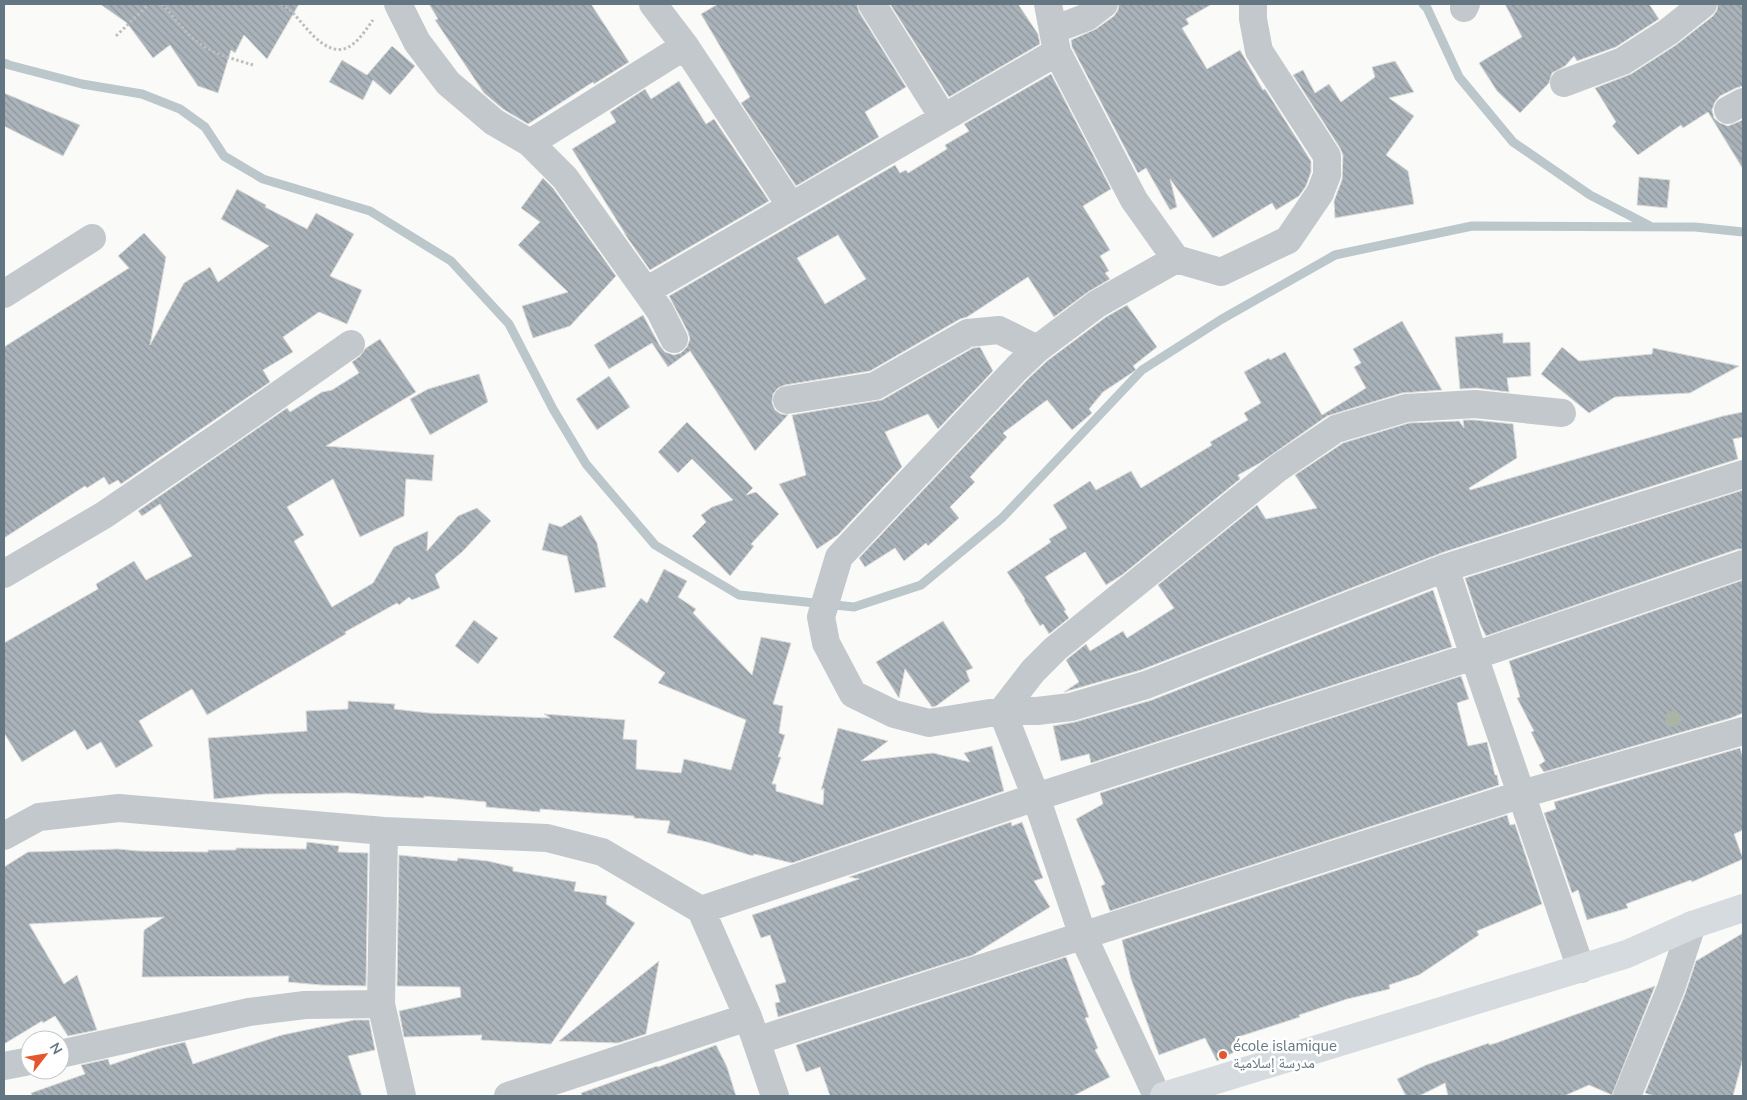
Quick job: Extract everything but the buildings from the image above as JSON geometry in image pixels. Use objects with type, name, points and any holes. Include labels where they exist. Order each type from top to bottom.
[{"type":"street","points":[[653,4],[685,46],[791,206]]},
{"type":"street","points":[[872,4],[943,117]]},
{"type":"street","points":[[1048,4],[1055,41],[1134,200],[1176,260],[1221,272],[1288,240],[1320,193],[1327,175],[1327,156],[1259,51],[1253,19],[1253,4]]},
{"type":"street","points":[[646,291],[943,117],[1055,41],[1104,4]]},
{"type":"street","points":[[1564,83],[1623,61],[1668,32],[1704,4]]},
{"type":"street","points":[[389,8],[448,83],[494,122],[530,143],[565,178],[660,311],[674,339]]},
{"type":"street","points":[[530,143],[685,46]]},
{"type":"street","points":[[4,294],[92,238]]},
{"type":"street","points":[[1176,260],[1097,304],[1037,349],[1016,368],[838,557],[820,617],[826,643],[853,694],[894,714],[930,723],[1002,711],[1037,711],[1071,707],[1146,684],[1445,568],[1743,474]]},
{"type":"street","points":[[787,400],[875,386],[968,333],[999,330],[1037,349]]},
{"type":"street","points":[[4,574],[104,514],[219,437],[351,344]]},
{"type":"street","points":[[1002,711],[1033,671],[1054,649],[1277,469],[1336,429],[1406,408],[1475,404],[1562,413]]},
{"type":"street","points":[[701,910],[1036,797],[1474,656],[1743,564]]},
{"type":"street","points":[[1445,568],[1581,969]]},
{"type":"street","points":[[1002,711],[1036,797],[1083,936],[1157,1096]]},
{"type":"street","points":[[508,1096],[1083,936],[1522,794],[1743,731]]},
{"type":"street","points":[[4,836],[38,817],[119,808],[384,830],[547,838],[602,852],[701,910],[752,1029],[775,1096]]},
{"type":"street","points":[[384,830],[381,1004],[402,1096]]},
{"type":"street","points":[[1164,1096],[1581,969],[1627,954],[1692,925],[1743,908]]},
{"type":"street","points":[[1627,1096],[1671,988],[1692,925]]},
{"type":"street","points":[[70,1052],[250,1012],[305,1006],[381,1004]]},
{"type":"street","points":[[4,1066],[20,1063]]},
{"type":"path","points":[[116,36],[150,4]]},
{"type":"path","points":[[162,4],[187,33],[204,46],[253,65]]},
{"type":"path","points":[[281,4],[292,12],[322,44],[332,49],[352,45],[389,8]]},
{"type":"waterway","points":[[1423,4],[1427,8],[1459,77],[1513,142],[1590,195],[1650,226]]},
{"type":"waterway","points":[[4,63],[82,84],[142,94],[180,109],[205,127],[224,156],[263,179],[370,211],[451,261],[509,324],[553,409],[586,464],[655,545],[739,595],[854,607],[921,585],[1002,518],[1142,370],[1222,319],[1335,255],[1472,226],[1695,227],[1743,232]]},
{"type":"place","name":"école islamique مدرسة إسلامية","points":[[1223,1055]]}]
